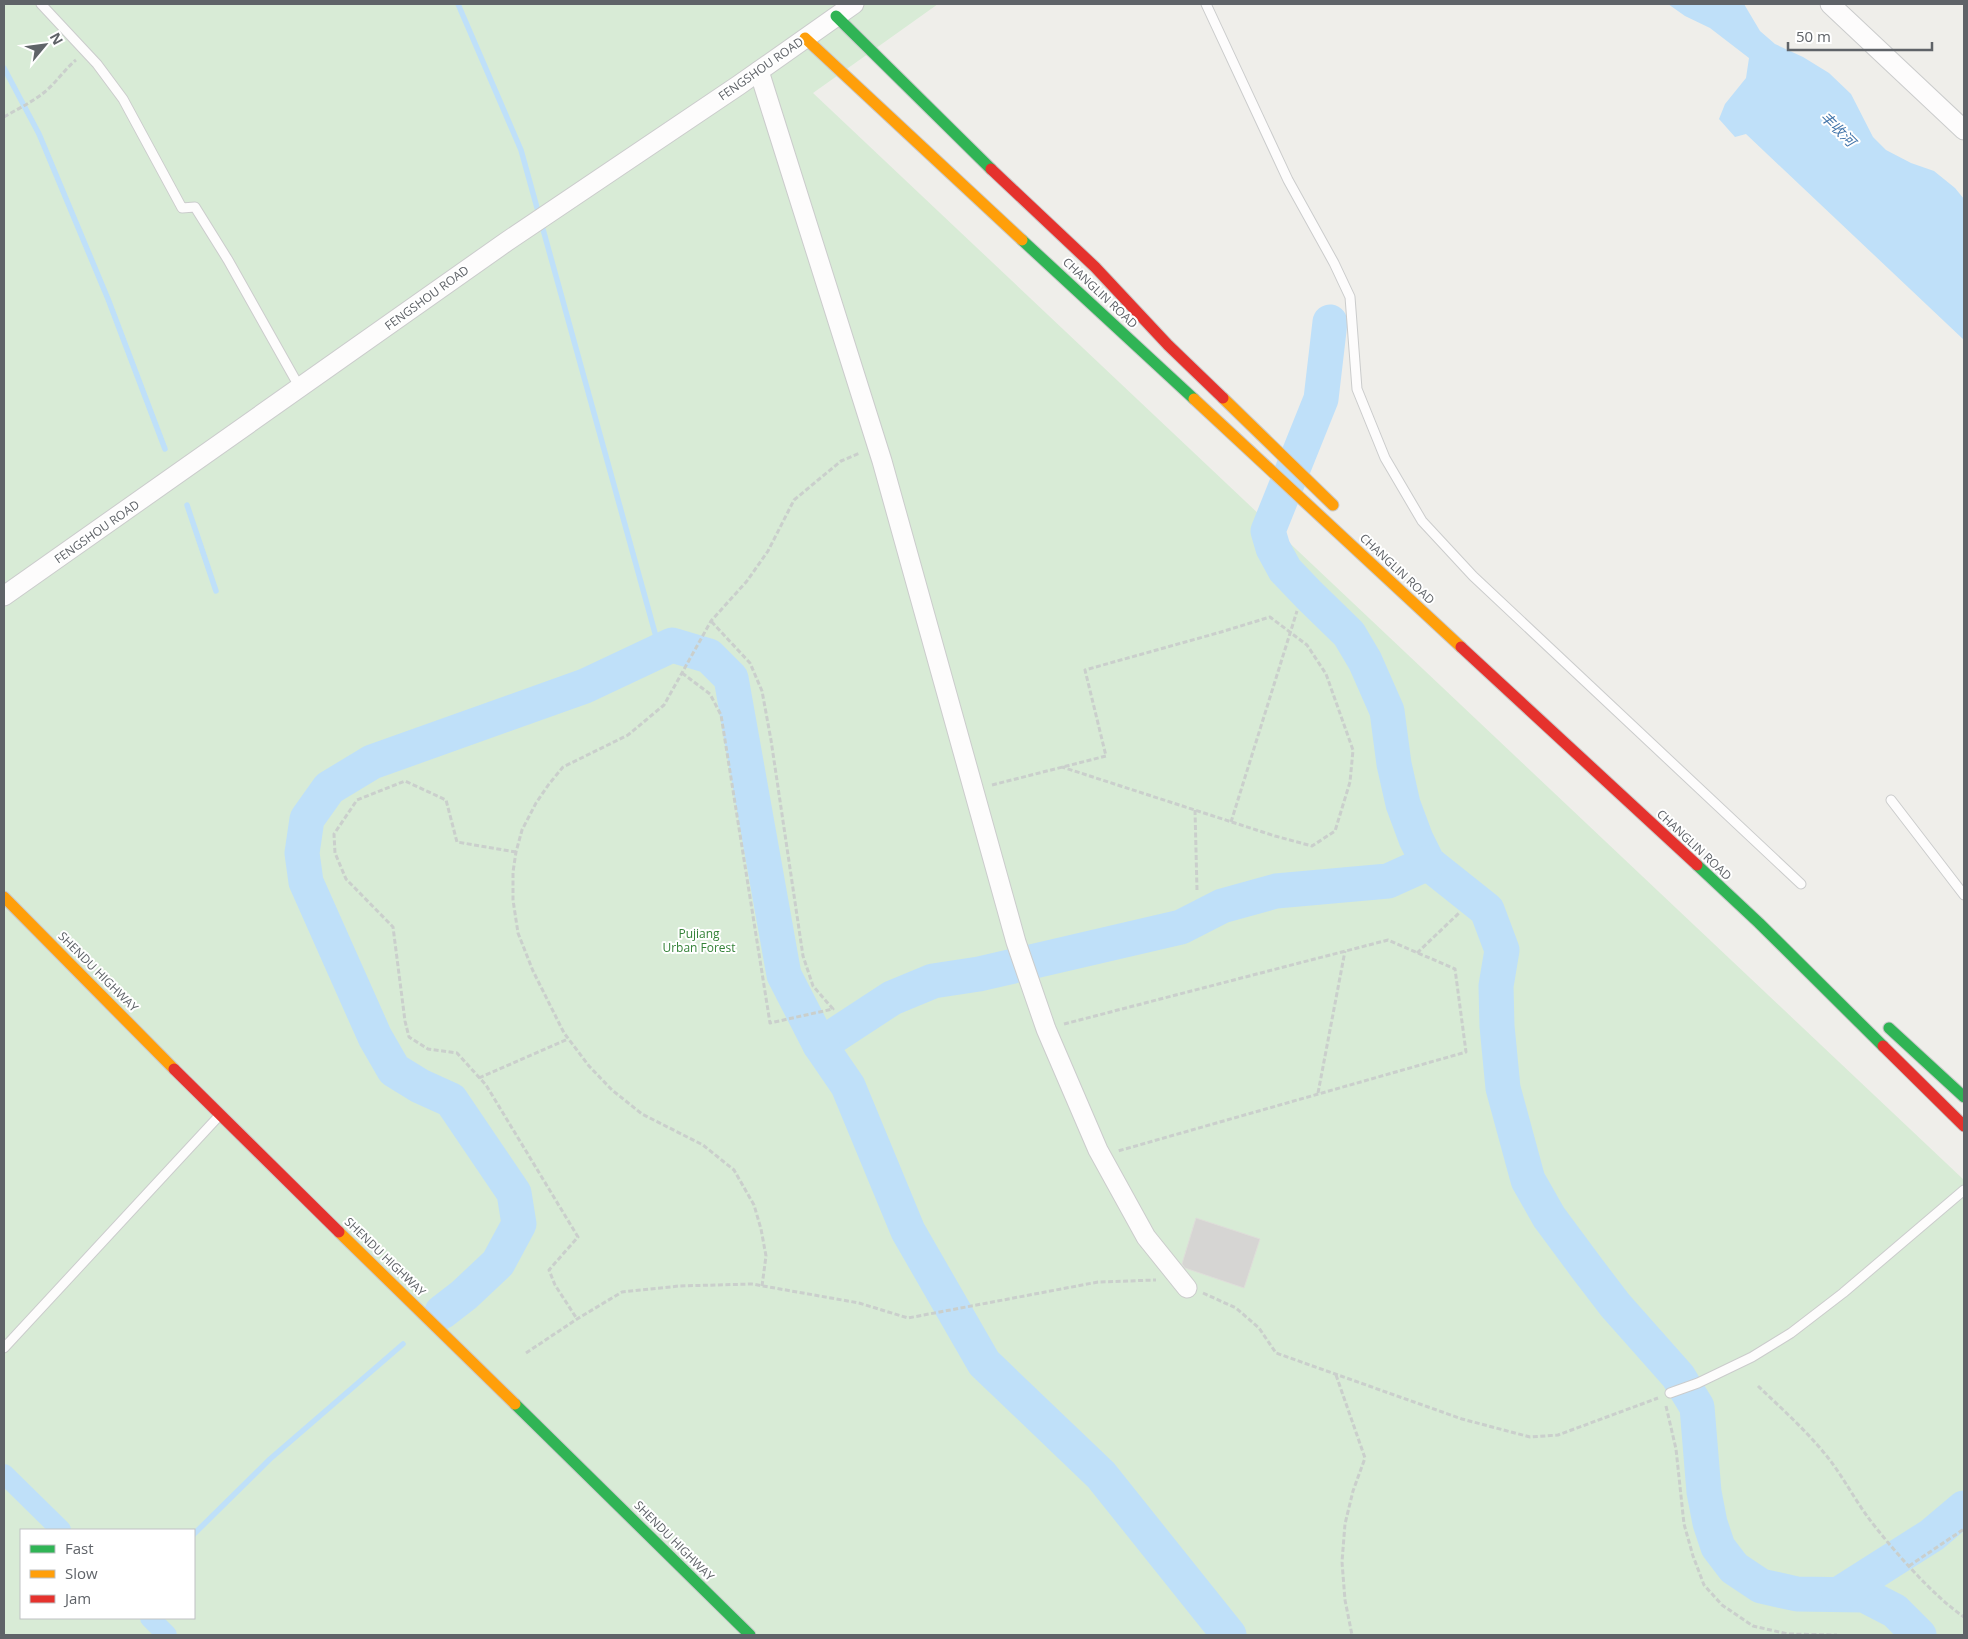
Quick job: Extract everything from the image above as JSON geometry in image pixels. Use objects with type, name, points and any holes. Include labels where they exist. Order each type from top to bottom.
[{"type":"street","name":"FENGSHOU ROAD","points":[[4,596],[540,219],[759,71],[854,4]]},
{"type":"street","points":[[1830,4],[1964,130]]},
{"type":"street","name":"CHANGLIN ROAD","points":[[836,16],[990,168],[1095,267],[1168,345],[1344,516]]},
{"type":"street","name":"CHANGLIN ROAD","points":[[805,38],[1759,923],[1964,1126]]},
{"type":"street","points":[[759,71],[877,446],[1016,942],[1046,1029],[1102,1156],[1146,1236],[1187,1288]]},
{"type":"street","name":"CHANGLIN ROAD","points":[[1731,881],[1782,929]]},
{"type":"street","name":"SHENDU HIGHWAY","points":[[4,897],[220,1115],[750,1635]]},
{"type":"street","points":[[1884,1023],[1964,1097]]},
{"type":"lane","points":[[41,4],[86,52],[123,99],[182,208],[195,207],[228,260],[300,388]]},
{"type":"lane","points":[[1206,4],[1288,180],[1334,263],[1350,297],[1357,389],[1385,458],[1422,521],[1473,576],[1802,884]]},
{"type":"lane","points":[[1891,800],[1964,895]]},
{"type":"lane","points":[[4,1348],[220,1115]]},
{"type":"lane","points":[[1667,1395],[1698,1383],[1752,1356],[1791,1332],[1843,1293],[1964,1190]]},
{"type":"path","points":[[4,117],[32,102],[67,67],[86,52]]},
{"type":"path","points":[[762,1286],[766,1256],[761,1229],[754,1205],[734,1170],[703,1145],[642,1114],[612,1090],[589,1066],[568,1038],[533,972],[518,933],[513,900],[513,872],[522,830],[536,803],[563,766],[628,735],[664,705],[711,622],[747,581],[768,551],[794,500],[841,461],[877,446]]},
{"type":"path","points":[[1231,822],[1297,611]]},
{"type":"path","points":[[974,790],[1062,767],[1106,756],[1084,670],[1270,617],[1307,645],[1326,674],[1353,750],[1350,782],[1335,831],[1312,846],[1275,836],[1062,767]]},
{"type":"path","points":[[682,673],[710,694],[720,715],[770,1023],[833,1009],[813,986],[803,956],[762,691],[750,663],[711,622]]},
{"type":"path","points":[[516,852],[457,842],[446,800],[405,781],[357,800],[334,834],[335,853],[346,879],[393,927],[405,1020],[409,1037],[428,1048],[456,1053],[479,1078],[502,1111],[578,1237],[549,1270],[555,1285],[577,1319]]},
{"type":"path","points":[[1195,810],[1197,890]]},
{"type":"path","points":[[1417,953],[1459,913]]},
{"type":"path","points":[[1046,1029],[1388,940],[1456,969],[1466,1052],[1102,1156]]},
{"type":"path","points":[[1318,1094],[1345,951]]},
{"type":"path","points":[[479,1078],[568,1038]]},
{"type":"path","points":[[526,1352],[622,1292],[679,1286],[752,1284],[859,1304],[908,1318],[1098,1282],[1152,1279],[1202,1292],[1236,1308],[1259,1328],[1276,1353],[1462,1419],[1530,1436],[1558,1435],[1667,1395],[1677,1456],[1684,1524],[1692,1556],[1704,1585],[1722,1605],[1753,1626],[1788,1634],[1837,1635]]},
{"type":"path","points":[[1336,1374],[1365,1458],[1353,1491],[1345,1524],[1342,1562],[1345,1600],[1352,1635]]},
{"type":"path","points":[[1758,1386],[1814,1440],[1868,1516],[1909,1566],[1952,1609],[1964,1617]]},
{"type":"path","points":[[1909,1566],[1964,1529]]},
{"type":"green space","name":"Pujiang Urban Forest","points":[[4,4],[938,4],[813,93],[1964,1180],[1964,1635],[4,1635]]},
{"type":"water","name":"丰收河","points":[[1668,4],[1744,4],[1760,31],[1775,44],[1803,57],[1829,73],[1851,94],[1873,137],[1886,150],[1911,163],[1934,171],[1955,188],[1964,199],[1964,340],[1746,134],[1735,137],[1719,119],[1725,104],[1746,78],[1749,58],[1710,28],[1685,16]]},
{"type":"building","points":[[1196,1218],[1260,1239],[1244,1288],[1185,1268],[1182,1264]]},
{"type":"waterway","points":[[458,4],[521,150],[660,651]]},
{"type":"waterway","points":[[4,68],[39,134],[108,299],[165,449]]},
{"type":"waterway","points":[[1330,322],[1321,399],[1268,531],[1273,548],[1285,570],[1349,634],[1365,661],[1387,711],[1394,764],[1403,804],[1416,839],[1428,863],[1487,910],[1502,950],[1496,986],[1497,1026],[1503,1088],[1528,1180],[1549,1217],[1586,1267],[1615,1305],[1678,1376],[1697,1407],[1704,1492],[1710,1523],[1718,1547],[1734,1568],[1761,1586],[1797,1594],[1864,1595],[1895,1611],[1919,1635]]},
{"type":"waterway","points":[[187,505],[216,591]]},
{"type":"waterway","points":[[442,1312],[464,1295],[498,1263],[519,1224],[514,1193],[451,1100],[420,1086],[394,1070],[375,1037],[306,882],[302,853],[307,819],[329,788],[372,762],[585,686],[672,645],[709,656],[731,678],[784,975],[820,1045],[848,1086],[908,1231],[984,1363],[1101,1475],[1229,1635]]},
{"type":"waterway","points":[[820,1045],[892,998],[933,981],[979,974],[1181,927],[1222,906],[1276,891],[1388,881],[1428,863]]},
{"type":"waterway","points":[[195,1533],[270,1459],[403,1344]]},
{"type":"waterway","points":[[4,1474],[60,1529]]},
{"type":"waterway","points":[[1839,1594],[1932,1535],[1964,1508]]},
{"type":"waterway","points":[[151,1619],[167,1635]]},
{"type":"traffic: fast","points":[[836,16],[991,169]]},
{"type":"traffic: fast","points":[[1022,240],[1194,399]]},
{"type":"traffic: fast","points":[[1697,865],[1759,923],[1883,1046]]},
{"type":"traffic: fast","points":[[1889,1028],[1964,1097]]},
{"type":"traffic: fast","points":[[515,1404],[750,1635]]},
{"type":"traffic: slow","points":[[805,38],[1022,240]]},
{"type":"traffic: slow","points":[[1223,398],[1333,505]]},
{"type":"traffic: slow","points":[[1194,399],[1461,647]]},
{"type":"traffic: slow","points":[[4,897],[174,1069]]},
{"type":"traffic: slow","points":[[339,1232],[515,1404]]},
{"type":"traffic: jam","points":[[991,169],[1095,267],[1168,345],[1223,398]]},
{"type":"traffic: jam","points":[[1461,647],[1697,865]]},
{"type":"traffic: jam","points":[[1883,1046],[1964,1126]]},
{"type":"traffic: jam","points":[[174,1069],[339,1232]]}]
